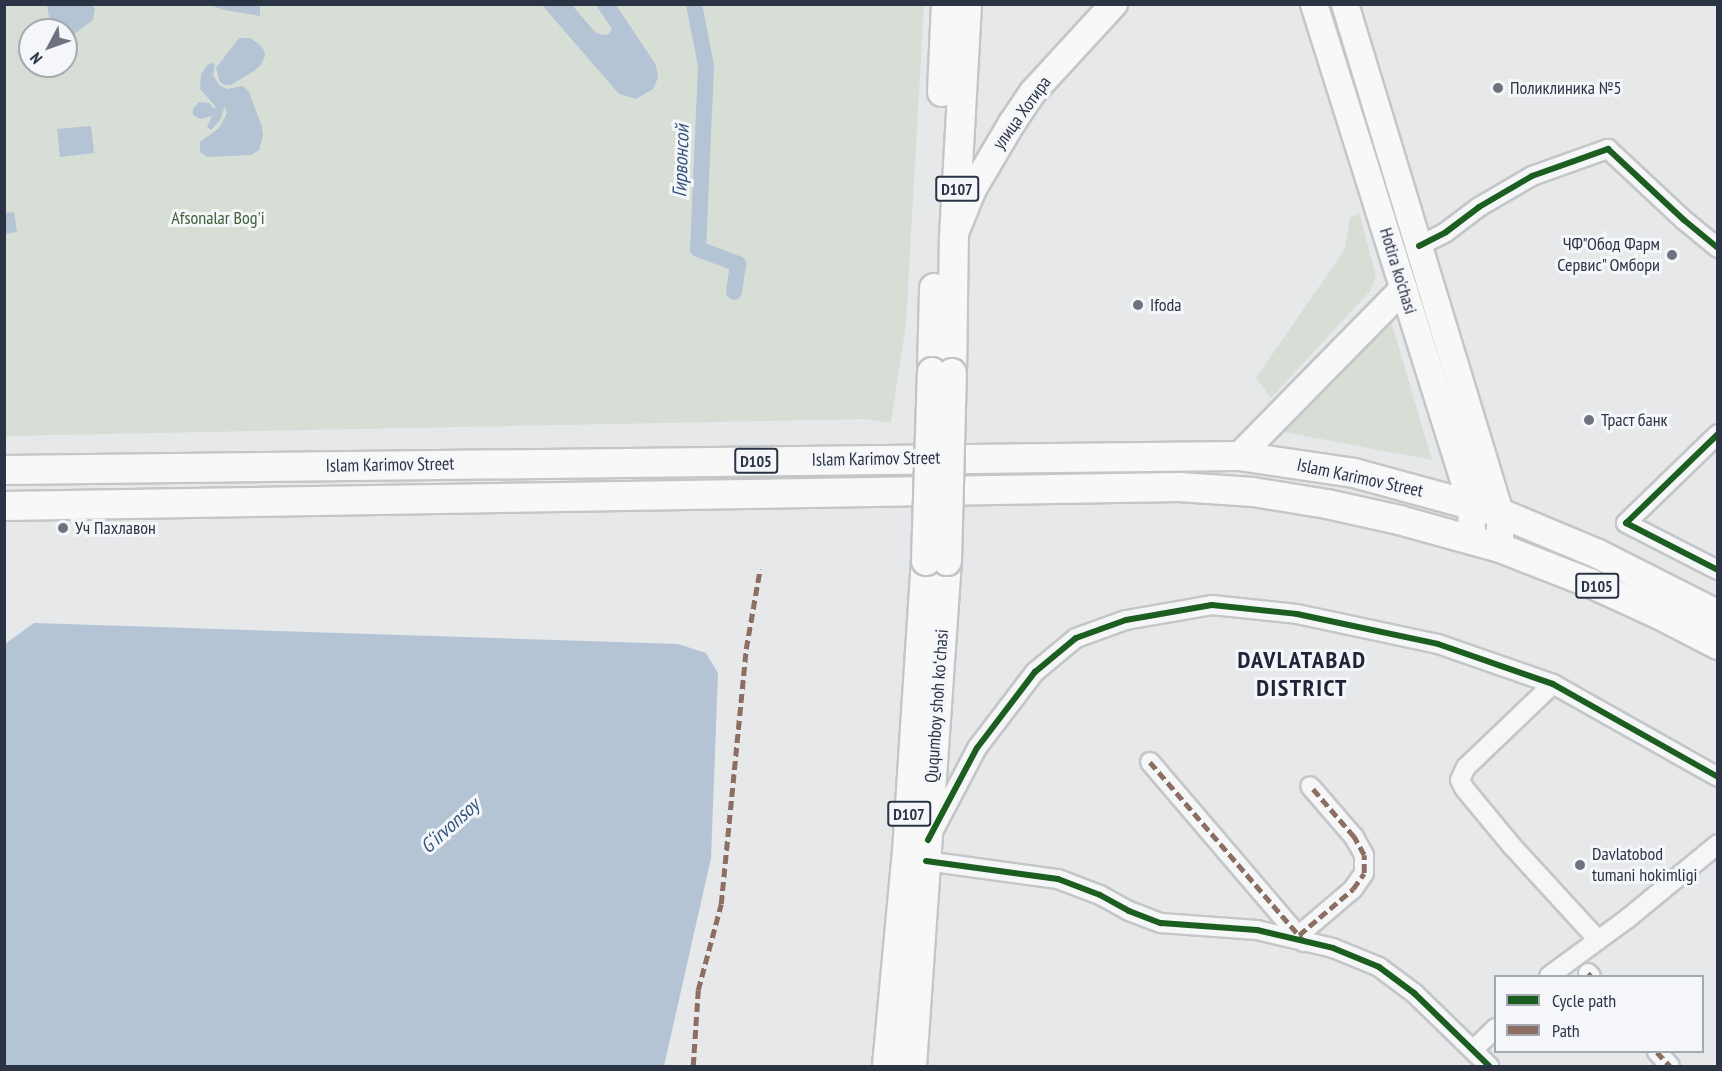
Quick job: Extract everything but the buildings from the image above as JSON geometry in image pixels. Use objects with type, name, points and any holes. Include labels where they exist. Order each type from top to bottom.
[{"type":"main road","name":"D107","points":[[942,372],[935,236],[946,4]]},
{"type":"main road","name":"D107","points":[[936,561],[942,372],[954,237],[967,4]]},
{"type":"main road","name":"улица Хотира","points":[[954,237],[973,189],[1033,92],[1114,4]]},
{"type":"main road","name":"Hotira ko'chasi","points":[[1345,4],[1500,513],[1500,548]]},
{"type":"main road","name":"Hotira ko'chasi","points":[[1312,10],[1404,288],[1471,503],[1472,539]]},
{"type":"main road","points":[[1239,456],[1404,288]]},
{"type":"main road","name":"Islam Karimov Street","points":[[4,470],[1239,456],[1354,473],[1471,503],[1598,554],[1718,615]]},
{"type":"main road","name":"Islam Karimov Street","points":[[4,506],[63,514],[1179,487],[1289,497],[1399,520],[1472,539],[1600,588],[1718,645]]},
{"type":"main road","name":"Ququmboy shoh koʻchasi","points":[[912,1066],[927,851],[936,561]]},
{"type":"main road","name":"Ququmboy shoh koʻchasi","points":[[887,1066],[936,561]]},
{"type":"street","points":[[1419,246],[1446,232],[1487,201],[1532,176],[1608,149],[1684,220],[1718,248]]},
{"type":"street","points":[[1718,434],[1626,522],[1718,570]]},
{"type":"street","points":[[1490,1066],[1414,993],[1379,967],[1333,948],[1302,938],[1257,930],[1161,922],[1129,911],[1100,895],[1058,879],[927,851],[977,748],[1035,672],[1076,638],[1126,620],[1212,605],[1297,614],[1438,644],[1553,684],[1718,777]]},
{"type":"street","points":[[1553,684],[1466,767],[1460,780],[1464,788],[1512,846],[1598,940]]},
{"type":"street","points":[[1149,762],[1302,938]]},
{"type":"street","points":[[1302,938],[1353,889],[1364,873],[1364,855],[1359,846],[1310,786]]},
{"type":"street","points":[[1551,975],[1718,844]]},
{"type":"street","points":[[1473,1050],[1494,1030]]},
{"type":"street","points":[[1658,1053],[1670,1066]]},
{"type":"green space","name":"Afsonalar Bog'i","points":[[4,5],[924,5],[906,323],[891,423],[865,419],[5,436]]},
{"type":"green space","points":[[1359,213],[1376,276],[1370,291],[1271,398],[1256,378],[1345,249],[1350,218]]},
{"type":"green space","points":[[1391,321],[1432,460],[1284,432]]},
{"type":"water","points":[[47,5],[92,5],[95,9],[93,20],[78,31],[78,18],[49,17]]},
{"type":"water","points":[[210,5],[260,5],[260,16],[224,10]]},
{"type":"water","points":[[542,5],[572,5],[595,32],[602,35],[609,34],[612,29],[596,5],[616,5],[656,65],[658,78],[653,89],[636,99],[619,94]]},
{"type":"water","points":[[239,38],[250,38],[259,44],[265,56],[261,65],[254,71],[231,85],[225,85],[220,82],[216,68]]},
{"type":"water","points":[[212,63],[215,65],[213,75],[219,85],[227,89],[243,86],[249,92],[263,136],[259,150],[251,155],[207,157],[200,152],[200,142],[219,128],[227,113],[225,106],[220,120],[211,130],[207,127],[212,116],[201,119],[193,115],[193,109],[199,102],[209,103],[214,109],[216,107],[200,89],[201,75],[207,65]]},
{"type":"water","points":[[91,126],[94,153],[60,157],[57,129]]},
{"type":"water","points":[[14,212],[17,232],[5,234],[5,213]]},
{"type":"water","name":"G‘irvonsoy","points":[[34,623],[678,644],[706,653],[718,673],[711,858],[664,1066],[5,1066],[5,644]]},
{"type":"waterway","name":"Гирвонсой","points":[[694,4],[706,66],[698,249],[738,264],[734,292]]},
{"type":"marked path","points":[[693,1066],[698,990],[721,904],[746,649],[760,569]]},
{"type":"marked path","points":[[1150,762],[1302,939]]},
{"type":"marked path","points":[[1299,935],[1353,889],[1364,873],[1364,855],[1354,837],[1310,786]]},
{"type":"marked path","points":[[1658,1053],[1670,1066]]},
{"type":"cycle path","points":[[1419,246],[1446,232],[1479,207],[1532,176],[1608,149],[1684,220],[1718,248]]},
{"type":"cycle path","points":[[1718,434],[1626,523],[1718,570]]},
{"type":"cycle path","points":[[928,840],[977,748],[1035,672],[1076,638],[1126,620],[1212,605],[1297,614],[1438,644],[1553,684],[1718,777]]},
{"type":"cycle path","points":[[926,861],[1058,879],[1161,923],[1257,930],[1333,948],[1379,967],[1414,993],[1489,1066]]},
{"type":"place","name":"Поликлиника №5","points":[[1498,88]]},
{"type":"place","name":"ЧФ\"Обод Фарм Сервис\" Омбори","points":[[1672,255]]},
{"type":"place","name":"Ifoda","points":[[1138,305]]},
{"type":"place","name":"Траст банк","points":[[1589,420]]},
{"type":"place","name":"Уч Пахлавон","points":[[63,528]]},
{"type":"place","name":"Davlatobod tumani hokimligi","points":[[1580,865]]},
{"type":"district","name":"DAVLATABAD DISTRICT","points":[[1302,674]]}]
